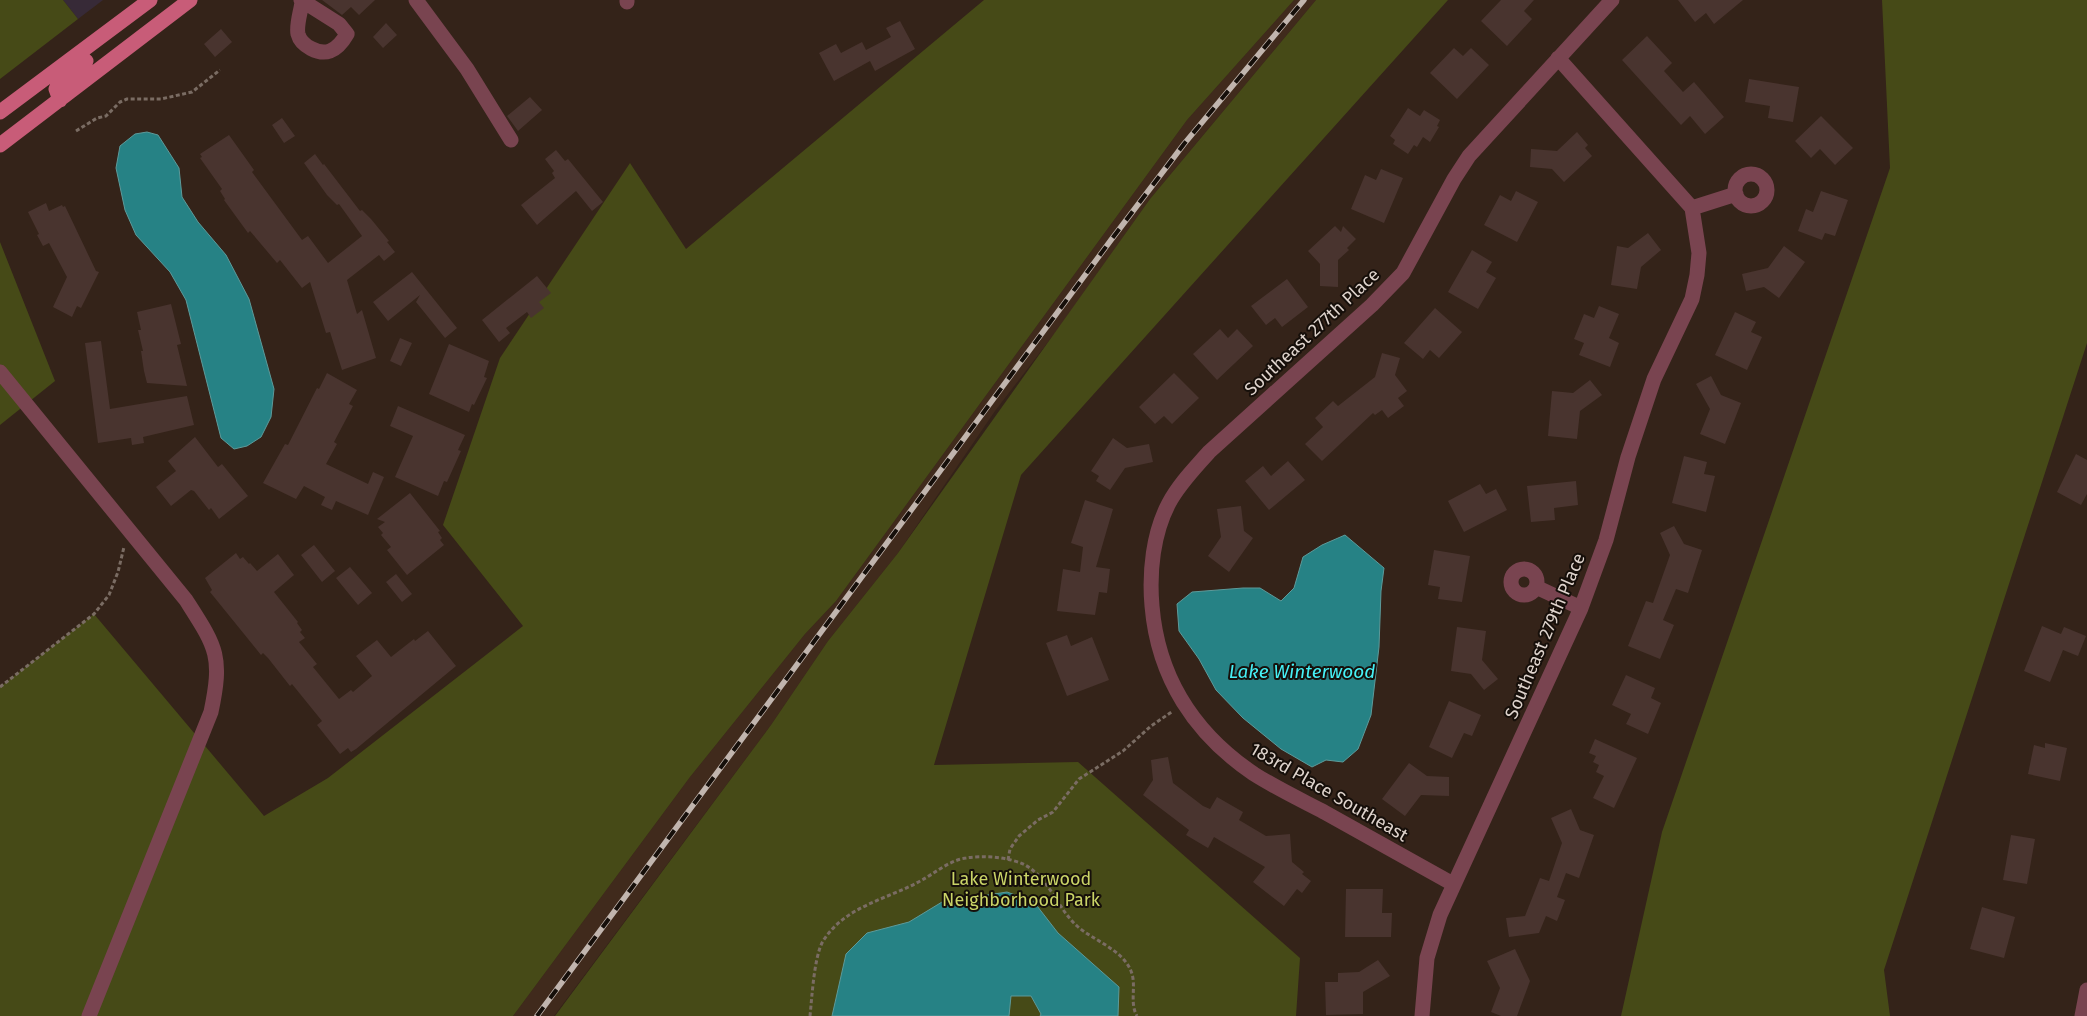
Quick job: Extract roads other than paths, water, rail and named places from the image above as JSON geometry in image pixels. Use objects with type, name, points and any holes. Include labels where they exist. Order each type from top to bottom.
[{"type":"main road","points":[[0,112],[150,0]]},
{"type":"main road","points":[[60,100],[56,88],[60,81],[145,15],[154,0]]},
{"type":"main road","points":[[0,145],[190,0]]},
{"type":"street","points":[[416,0],[467,69],[511,140]]},
{"type":"street","name":"Southeast 277th Place","points":[[1154,550],[1159,528],[1169,503],[1187,476],[1209,452],[1372,305],[1403,273],[1454,179],[1469,156],[1612,0]]},
{"type":"street","points":[[1558,58],[1692,208],[1736,194]]},
{"type":"street","name":"Southeast 279th Place","points":[[1422,1016],[1428,958],[1440,916],[1453,884],[1582,608],[1606,540],[1628,457],[1654,379],[1692,298],[1699,253],[1692,208]]},
{"type":"street","points":[[0,372],[186,600],[211,639],[217,658],[218,677],[211,712],[89,1016]]},
{"type":"street","name":"183rd Place Southeast","points":[[1154,550],[1151,591],[1153,621],[1158,650],[1171,682],[1205,734],[1255,774],[1453,884]]},
{"type":"street","points":[[1536,587],[1582,608]]},
{"type":"street","points":[[2082,1016],[2087,990]]},
{"type":"water","points":[[147,132],[158,135],[179,168],[182,197],[198,222],[226,255],[249,299],[274,389],[271,417],[261,437],[247,446],[234,449],[221,438],[186,300],[170,272],[136,235],[125,210],[116,168],[120,146],[135,134]]},
{"type":"water","name":"Lake Winterwood","points":[[1345,535],[1384,568],[1381,591],[1379,647],[1371,715],[1358,749],[1343,762],[1326,760],[1312,767],[1281,749],[1243,718],[1216,690],[1199,659],[1179,631],[1177,604],[1192,592],[1243,588],[1260,588],[1281,601],[1294,588],[1303,557],[1322,545]]},
{"type":"water","points":[[1007,892],[1034,902],[1058,933],[1119,987],[1118,1016],[1040,1016],[1041,1014],[1031,996],[1011,996],[1009,1016],[832,1016],[846,954],[867,933],[909,922],[942,902]]},
{"type":"railway","points":[[537,1016],[1111,240],[1184,144],[1304,0]]},
{"type":"park label","name":"Lake Winterwood Neighborhood Park","points":[[1021,890]]}]
